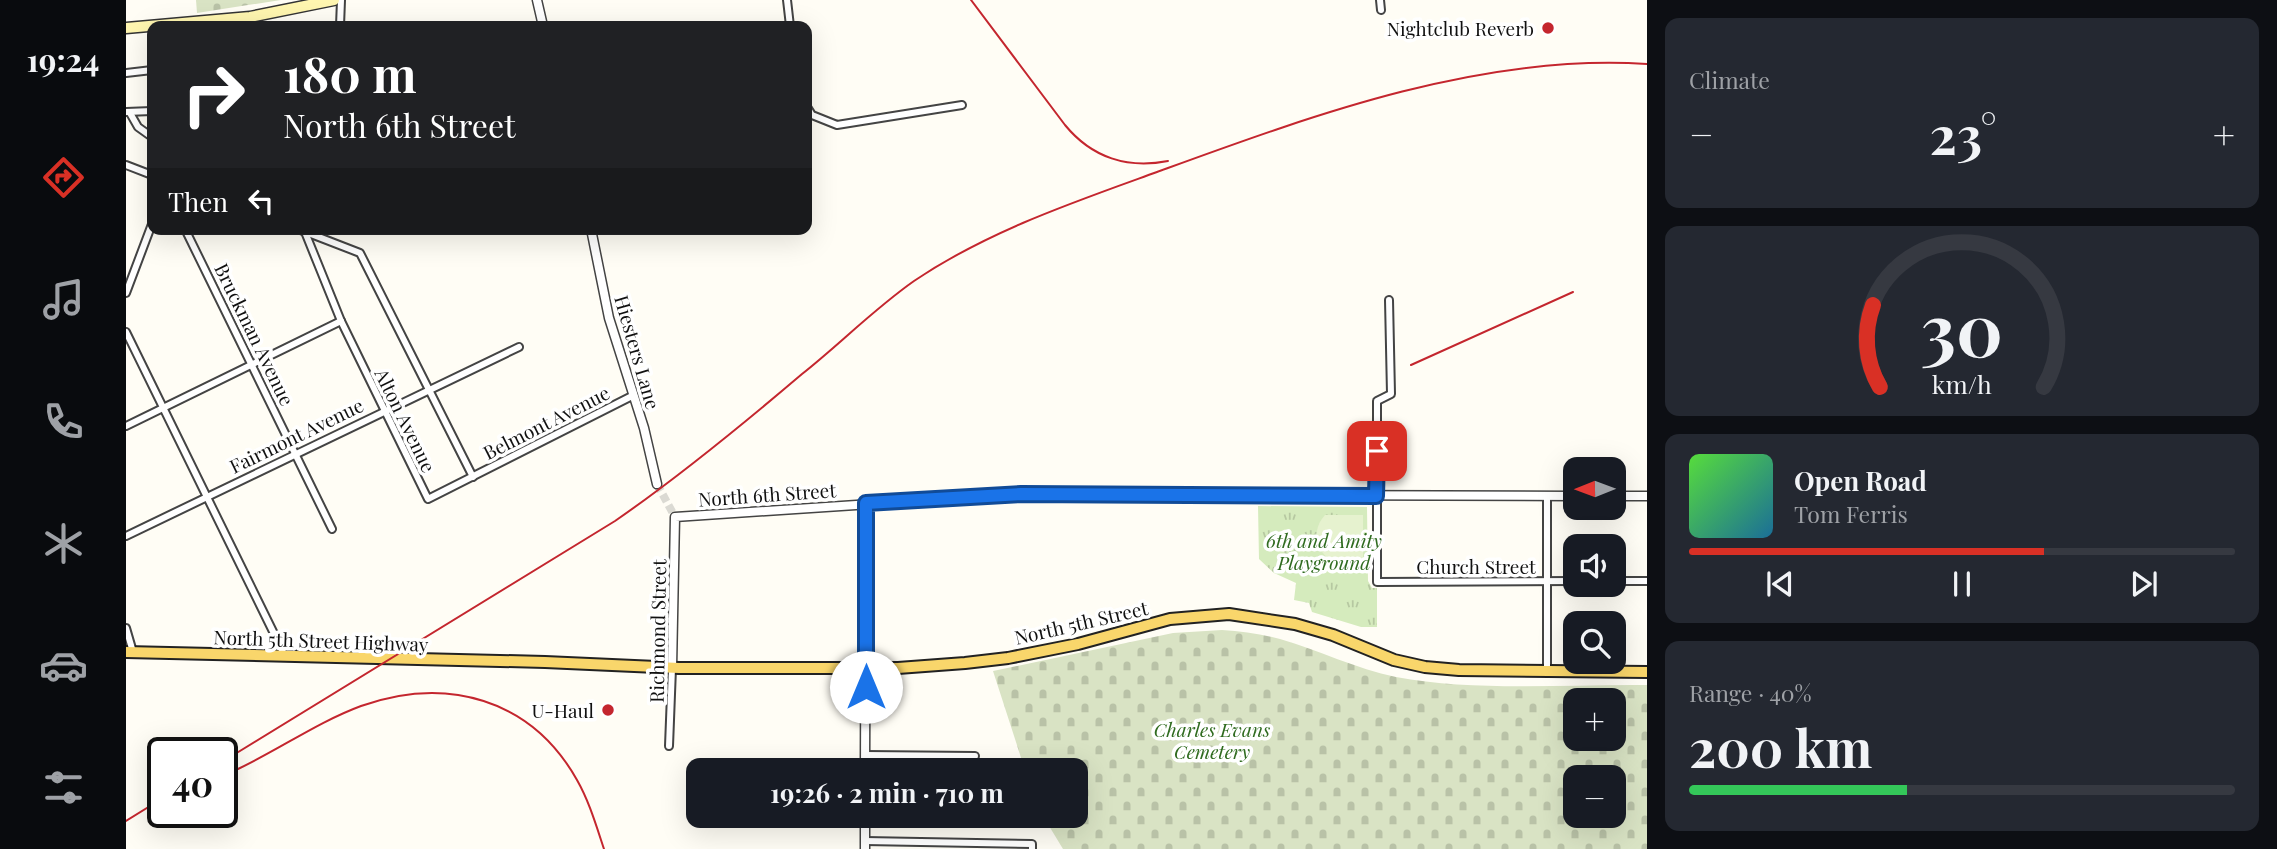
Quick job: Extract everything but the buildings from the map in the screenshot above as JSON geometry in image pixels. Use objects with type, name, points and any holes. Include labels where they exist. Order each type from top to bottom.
[{"type":"main road","points":[[205,21],[250,17],[334,0]]},
{"type":"main road","points":[[126,28],[147,26]]},
{"type":"main road","name":"North 5th Street","points":[[514,663],[673,668],[930,666],[1008,658],[1073,645],[1170,619],[1229,614],[1295,624],[1333,635],[1394,660],[1425,667],[1647,673]]},
{"type":"main road","name":"North 5th Street Highway","points":[[129,652],[514,663]]},
{"type":"street","points":[[340,21],[341,0]]},
{"type":"street","points":[[537,0],[542,21]]},
{"type":"street","points":[[787,0],[789,21]]},
{"type":"street","points":[[1380,0],[1381,10]]},
{"type":"street","points":[[126,72],[147,70]]},
{"type":"street","points":[[812,115],[822,121],[839,125],[962,105]]},
{"type":"street","points":[[128,112],[147,111]]},
{"type":"street","points":[[128,112],[138,127],[147,133]]},
{"type":"street","points":[[126,165],[147,173]]},
{"type":"street","points":[[126,293],[148,235]]},
{"type":"street","name":"Bruckman Avenue","points":[[188,235],[332,529]]},
{"type":"street","name":"Alton Avenue","points":[[303,235],[341,321],[428,499],[473,477],[360,253],[314,235]]},
{"type":"street","name":"Hiesters Lane","points":[[592,235],[610,318],[634,395],[657,484]]},
{"type":"street","points":[[126,268],[134,271]]},
{"type":"street","points":[[1376,496],[1377,401],[1391,394],[1389,300]]},
{"type":"street","points":[[126,426],[341,321]]},
{"type":"street","points":[[126,332],[285,656]]},
{"type":"street","name":"Fairmont Avenue","points":[[126,536],[519,347]]},
{"type":"street","name":"Belmont Avenue","points":[[473,477],[634,395]]},
{"type":"street","name":"North 6th Street","points":[[675,517],[1021,494],[1563,496]]},
{"type":"street","name":"Church Street","points":[[1376,496],[1377,582],[1563,581]]},
{"type":"street","points":[[1547,496],[1547,669]]},
{"type":"street","points":[[1626,496],[1647,496]]},
{"type":"street","points":[[866,503],[865,755],[975,756]]},
{"type":"street","name":"Richmond Street","points":[[669,746],[675,517]]},
{"type":"street","points":[[1626,581],[1647,581]]},
{"type":"street","points":[[126,628],[129,652]]},
{"type":"street","points":[[865,845],[1032,846]]},
{"type":"green space","points":[[196,0],[281,0],[197,13]]},
{"type":"green space","name":"6th and Amity Playground","points":[[1258,506],[1367,507],[1368,581],[1372,588],[1377,588],[1377,627],[1361,627],[1312,612],[1309,603],[1294,600],[1296,583],[1274,573],[1259,559]]},
{"type":"green space","points":[[1325,515],[1363,515],[1363,558],[1341,564],[1324,554],[1317,536]]},
{"type":"green space","name":"Charles Evans Cemetery","points":[[1222,630],[1280,639],[1381,674],[1426,682],[1489,686],[1647,685],[1647,849],[1063,849],[1050,828],[1088,828],[1088,758],[1021,758],[993,671],[1173,633]]},
{"type":"tunnel","points":[[657,484],[675,517]]},
{"type":"railway","points":[[971,0],[1065,125],[1087,146],[1125,162],[1168,161]]},
{"type":"railway","points":[[238,752],[615,521],[734,431],[899,292],[942,263],[1002,232],[1063,206],[1275,130],[1397,93],[1522,68],[1584,63],[1647,64]]},
{"type":"railway","points":[[1411,365],[1573,292]]},
{"type":"railway","points":[[238,769],[330,720],[361,706],[393,697],[424,693],[455,695],[484,701],[511,713],[536,730],[558,752],[581,788],[604,849]]},
{"type":"railway","points":[[126,821],[147,808]]},
{"type":"place","name":"Nightclub Reverb","points":[[1548,28]]},
{"type":"place","name":"U-Haul","points":[[608,710]]},
{"type":"route","points":[[866,687],[866,503],[1021,494],[1376,496],[1377,451]]}]
